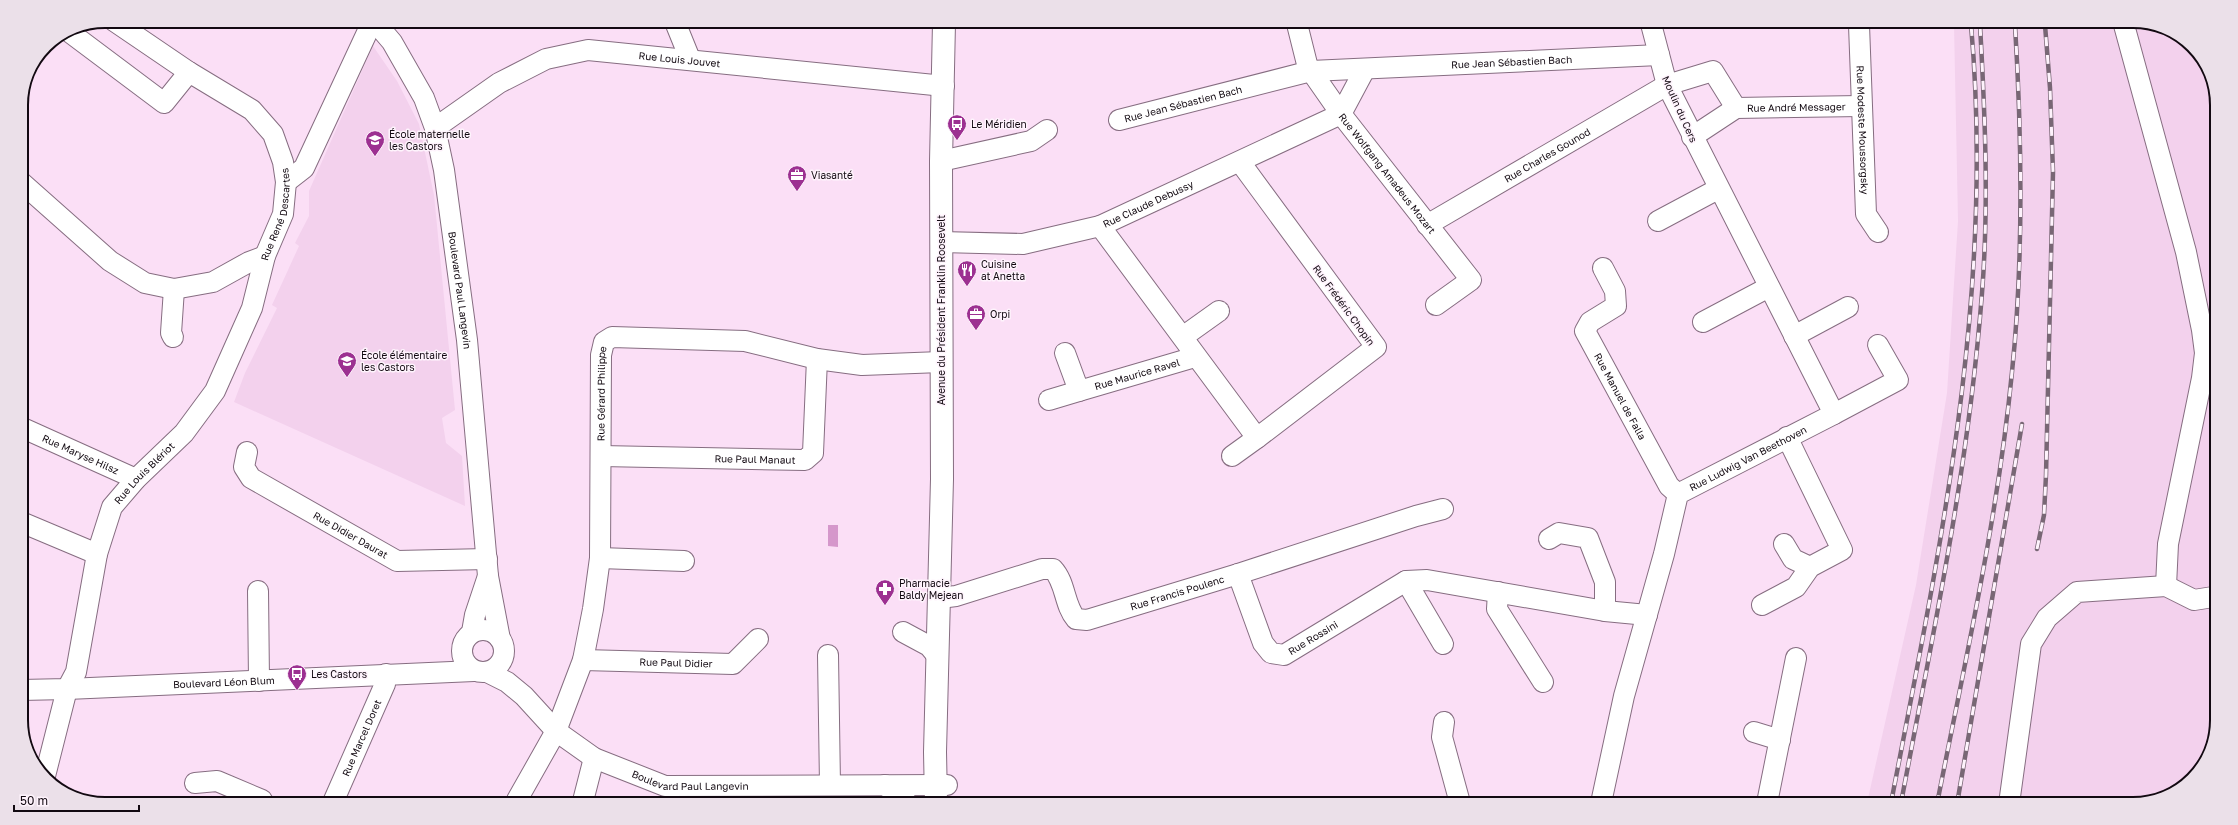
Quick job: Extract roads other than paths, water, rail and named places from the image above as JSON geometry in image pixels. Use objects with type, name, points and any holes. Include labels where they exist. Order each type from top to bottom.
[{"type":"main road","name":"Avenue du Président Franklin Roosevelt","points":[[942,793],[935,752],[940,598],[941,242],[944,28]]},
{"type":"main road","name":"Avenue du Président Franklin Roosevelt","points":[[940,598],[948,753],[942,793]]},
{"type":"street","name":"Rue René Descartes","points":[[28,189],[110,261],[145,283],[174,289],[213,282],[249,262],[265,256],[283,214],[286,182],[283,162],[273,134],[252,110],[188,72],[124,28]]},
{"type":"street","points":[[286,182],[304,168],[371,28]]},
{"type":"street","name":"Boulevard Paul Langevin","points":[[379,28],[392,42],[424,98],[435,128],[444,170],[467,340],[488,567],[502,647],[524,696]]},
{"type":"street","points":[[678,28],[690,58]]},
{"type":"street","name":"Rue Wolfgang Amadeus Mozart","points":[[1298,28],[1307,64],[1311,71],[1341,114],[1471,280],[1436,305]]},
{"type":"street","name":"Moulin du Cers","points":[[1652,28],[1667,85],[1694,142]]},
{"type":"street","name":"Rue Modeste Moussorgsky","points":[[1859,28],[1866,214],[1878,232]]},
{"type":"street","points":[[2125,28],[2186,252],[2202,330],[2205,354],[2202,378],[2168,544],[2166,586]]},
{"type":"street","points":[[73,35],[164,103],[188,72]]},
{"type":"street","name":"Rue Louis Jouvet","points":[[435,128],[499,83],[546,59],[588,50],[690,58],[944,86]]},
{"type":"street","name":"Rue Jean Sébastien Bach","points":[[1119,120],[1311,71],[1659,55]]},
{"type":"street","points":[[1341,114],[1365,69]]},
{"type":"street","name":"Rue Charles Gounod","points":[[1427,225],[1667,85],[1713,71],[1736,108]]},
{"type":"street","name":"Rue André Messager","points":[[1694,142],[1736,108],[1861,106]]},
{"type":"street","name":"Rue Claude Debussy","points":[[941,242],[1023,244],[1100,226],[1341,114]]},
{"type":"street","points":[[942,162],[1031,141],[1047,130]]},
{"type":"street","points":[[1694,142],[1834,414]]},
{"type":"street","name":"Rue Frédéric Chopin","points":[[1232,456],[1376,347],[1240,162]]},
{"type":"street","points":[[1658,221],[1718,189]]},
{"type":"street","points":[[1100,226],[1184,336],[1195,357],[1257,438]]},
{"type":"street","name":"Rue Louis Blériot","points":[[47,770],[67,689],[76,672],[97,554],[112,507],[136,479],[184,433],[214,391],[252,308],[265,256]]},
{"type":"street","name":"Rue Manuel de Falla","points":[[1603,268],[1615,292],[1616,306],[1590,322],[1585,331],[1669,486],[1678,494]]},
{"type":"street","points":[[1703,322],[1769,287]]},
{"type":"street","points":[[173,337],[171,333],[174,289]]},
{"type":"street","points":[[1794,336],[1848,307]]},
{"type":"street","points":[[1184,336],[1219,311]]},
{"type":"street","name":"Rue Gérard Philippe","points":[[519,797],[556,731],[583,660],[593,609],[600,558],[601,355],[604,342],[612,337],[745,342],[817,359],[862,365],[941,362]]},
{"type":"street","name":"Rue Ludwig Van Beethoven","points":[[1602,797],[1624,696],[1664,554],[1678,494],[1898,380],[1878,345]]},
{"type":"street","points":[[1065,353],[1079,390]]},
{"type":"street","name":"Rue Maurice Ravel","points":[[1049,400],[1195,357]]},
{"type":"street","name":"Rue Paul Manaut","points":[[601,456],[805,460],[814,452],[817,359]]},
{"type":"street","name":"Rue Maryse Hilsz","points":[[28,430],[136,479]]},
{"type":"street","points":[[1762,605],[1796,587],[1810,567],[1842,550],[1787,437]]},
{"type":"street","name":"Rue Didier Daurat","points":[[247,452],[244,467],[251,478],[397,561],[488,567]]},
{"type":"street","name":"Rue Francis Poulenc","points":[[940,598],[956,596],[1042,569],[1053,569],[1060,576],[1071,613],[1076,619],[1087,620],[1238,574],[1416,516],[1443,509]]},
{"type":"street","points":[[28,525],[97,554]]},
{"type":"street","points":[[1549,539],[1559,533],[1588,538],[1605,582],[1605,611]]},
{"type":"street","points":[[1784,544],[1793,559],[1810,567]]},
{"type":"street","points":[[600,558],[684,562]]},
{"type":"street","name":"Boulevard Paul Langevin","points":[[472,632],[474,615],[488,567]]},
{"type":"street","name":"Rue Rossini","points":[[1238,574],[1263,643],[1271,653],[1284,655],[1406,581],[1427,580],[1605,611],[1647,616]]},
{"type":"street","points":[[1406,581],[1443,644]]},
{"type":"street","points":[[2010,797],[2031,644],[2047,618],[2077,592],[2166,586],[2194,600],[2210,598]]},
{"type":"street","points":[[258,592],[260,681]]},
{"type":"street","points":[[1498,592],[1497,609],[1543,682]]},
{"type":"street","points":[[478,630],[490,631],[502,647],[497,668],[481,672],[464,662],[462,649],[463,642],[472,632],[478,630]]},
{"type":"street","points":[[904,632],[929,646],[938,657]]},
{"type":"street","name":"Rue Paul Didier","points":[[583,660],[733,664],[758,639]]},
{"type":"street","points":[[427,672],[462,649]]},
{"type":"street","points":[[828,655],[830,785]]},
{"type":"street","points":[[1768,797],[1796,658]]},
{"type":"street","name":"Boulevard Léon Blum","points":[[28,690],[260,681],[427,672],[481,672]]},
{"type":"street","name":"Boulevard Paul Langevin","points":[[481,672],[507,682],[524,696],[556,731],[594,758],[665,786],[885,785],[942,793]]},
{"type":"street","name":"Rue Marcel Doret","points":[[335,797],[385,684],[386,674]]},
{"type":"street","points":[[1444,722],[1442,737],[1459,797]]},
{"type":"street","points":[[1754,732],[1780,740]]},
{"type":"street","points":[[584,797],[594,758]]},
{"type":"street","points":[[195,783],[217,781],[255,797]]},
{"type":"street","points":[[885,785],[901,797]]},
{"type":"railway","points":[[1892,797],[1945,513],[1959,417],[1969,320],[1976,222],[1977,124],[1971,28]]},
{"type":"railway","points":[[1902,797],[1949,550],[1976,358],[1982,293],[1986,193],[1985,125],[1980,28]]},
{"type":"railway","points":[[1938,797],[1990,535],[2006,426],[2012,372],[2019,285],[2021,198],[2015,28]]},
{"type":"railway","points":[[2037,549],[2044,515],[2046,475],[2053,172],[2050,88],[2045,28]]},
{"type":"railway","points":[[1958,797],[2022,424]]},
{"type":"place","name":"Le Méridien","points":[[957,141]]},
{"type":"place","name":"École maternelle les Castors","points":[[375,157]]},
{"type":"place","name":"Viasanté","points":[[797,192]]},
{"type":"place","name":"Cuisine at Anetta","points":[[967,287]]},
{"type":"place","name":"Orpi","points":[[976,331]]},
{"type":"place","name":"École élémentaire les Castors","points":[[347,378]]},
{"type":"place","name":"Pharmacie Baldy Mejean","points":[[885,606]]},
{"type":"place","name":"Les Castors","points":[[297,691]]}]
